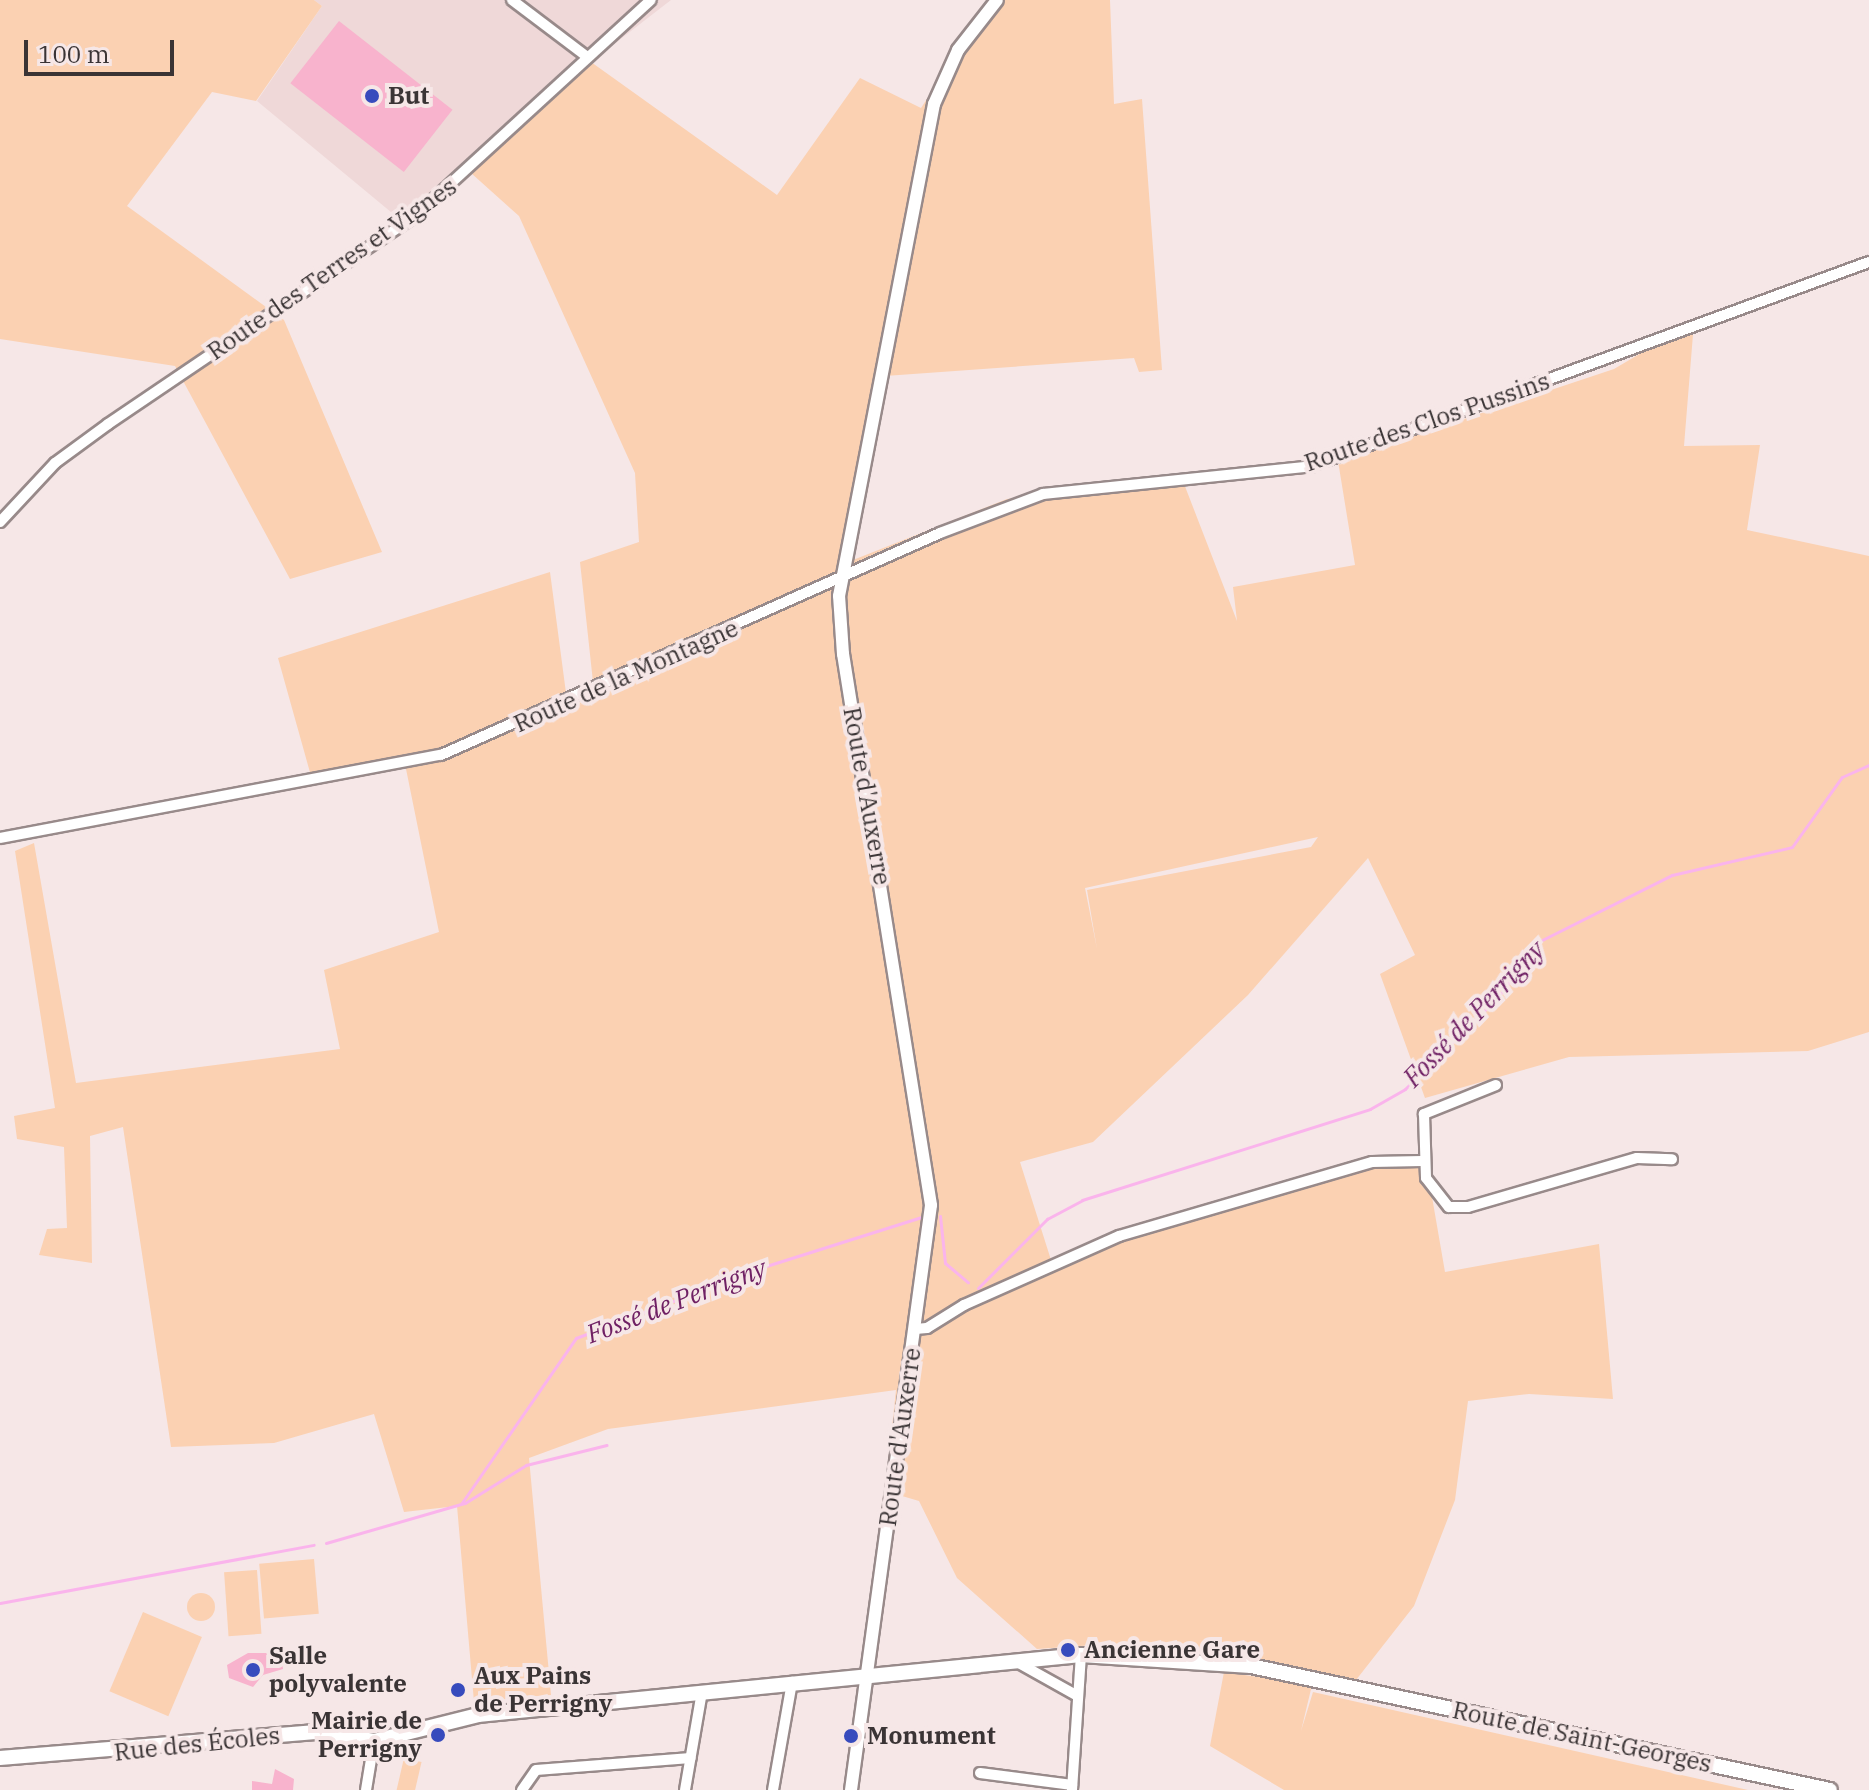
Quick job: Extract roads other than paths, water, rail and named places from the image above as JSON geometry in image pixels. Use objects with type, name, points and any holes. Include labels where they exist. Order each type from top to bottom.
[{"type":"main road","name":"Rue des Écoles","points":[[0,1758],[316,1732],[374,1741],[478,1715],[1015,1659],[1081,1655]]},
{"type":"main road","name":"Route de Saint-Georges","points":[[1081,1655],[1171,1657],[1335,1683],[1830,1790]]},
{"type":"street","points":[[512,0],[586,56]]},
{"type":"street","name":"Route des Terres et Vignes","points":[[0,522],[55,463],[414,217],[491,153],[586,56],[651,0]]},
{"type":"street","name":"Route d'Auxerre","points":[[851,1790],[931,1216],[930,1175],[843,654],[841,581],[934,104],[958,50],[997,0]]},
{"type":"street","name":"Route des Clos Pussins","points":[[841,581],[1043,494],[1312,466],[1869,262]]},
{"type":"street","name":"Route de la Montagne","points":[[0,838],[409,763],[544,714],[841,581]]},
{"type":"street","points":[[1496,1085],[1424,1114],[1422,1161],[1440,1201],[1468,1207],[1637,1158],[1672,1159]]},
{"type":"street","points":[[915,1329],[927,1328],[964,1305],[1119,1236],[1372,1162],[1422,1161]]},
{"type":"street","points":[[980,1773],[1072,1788],[1081,1655]]},
{"type":"street","points":[[1015,1659],[1028,1673],[1078,1696]]},
{"type":"street","points":[[773,1790],[792,1682]]},
{"type":"street","points":[[685,1790],[702,1692]]},
{"type":"street","points":[[366,1790],[374,1741]]},
{"type":"street","points":[[522,1790],[536,1770],[691,1758]]},
{"type":"waterway","name":"Fossé de Perrigny","points":[[978,1288],[1047,1219],[1082,1200],[1370,1109],[1405,1089],[1498,997],[1538,942],[1672,875],[1792,847],[1842,777],[1869,765]]},
{"type":"waterway","name":"Fossé de Perrigny","points":[[940,1216],[945,1263],[968,1282]]},
{"type":"waterway","name":"Fossé de Perrigny","points":[[461,1504],[576,1338],[763,1267],[922,1217]]},
{"type":"waterway","name":"Fossé de Perrigny","points":[[326,1543],[465,1503],[526,1465],[607,1445]]},
{"type":"waterway","name":"Fossé de Perrigny","points":[[0,1603],[314,1545]]},
{"type":"place","name":"But","points":[[372,96]]},
{"type":"place","name":"Ancienne Gare","points":[[1068,1650]]},
{"type":"place","name":"Salle polyvalente","points":[[253,1670]]},
{"type":"place","name":"Aux Pains de Perrigny","points":[[458,1690]]},
{"type":"place","name":"Mairie de Perrigny","points":[[438,1735]]},
{"type":"place","name":"Monument","points":[[851,1736]]}]
